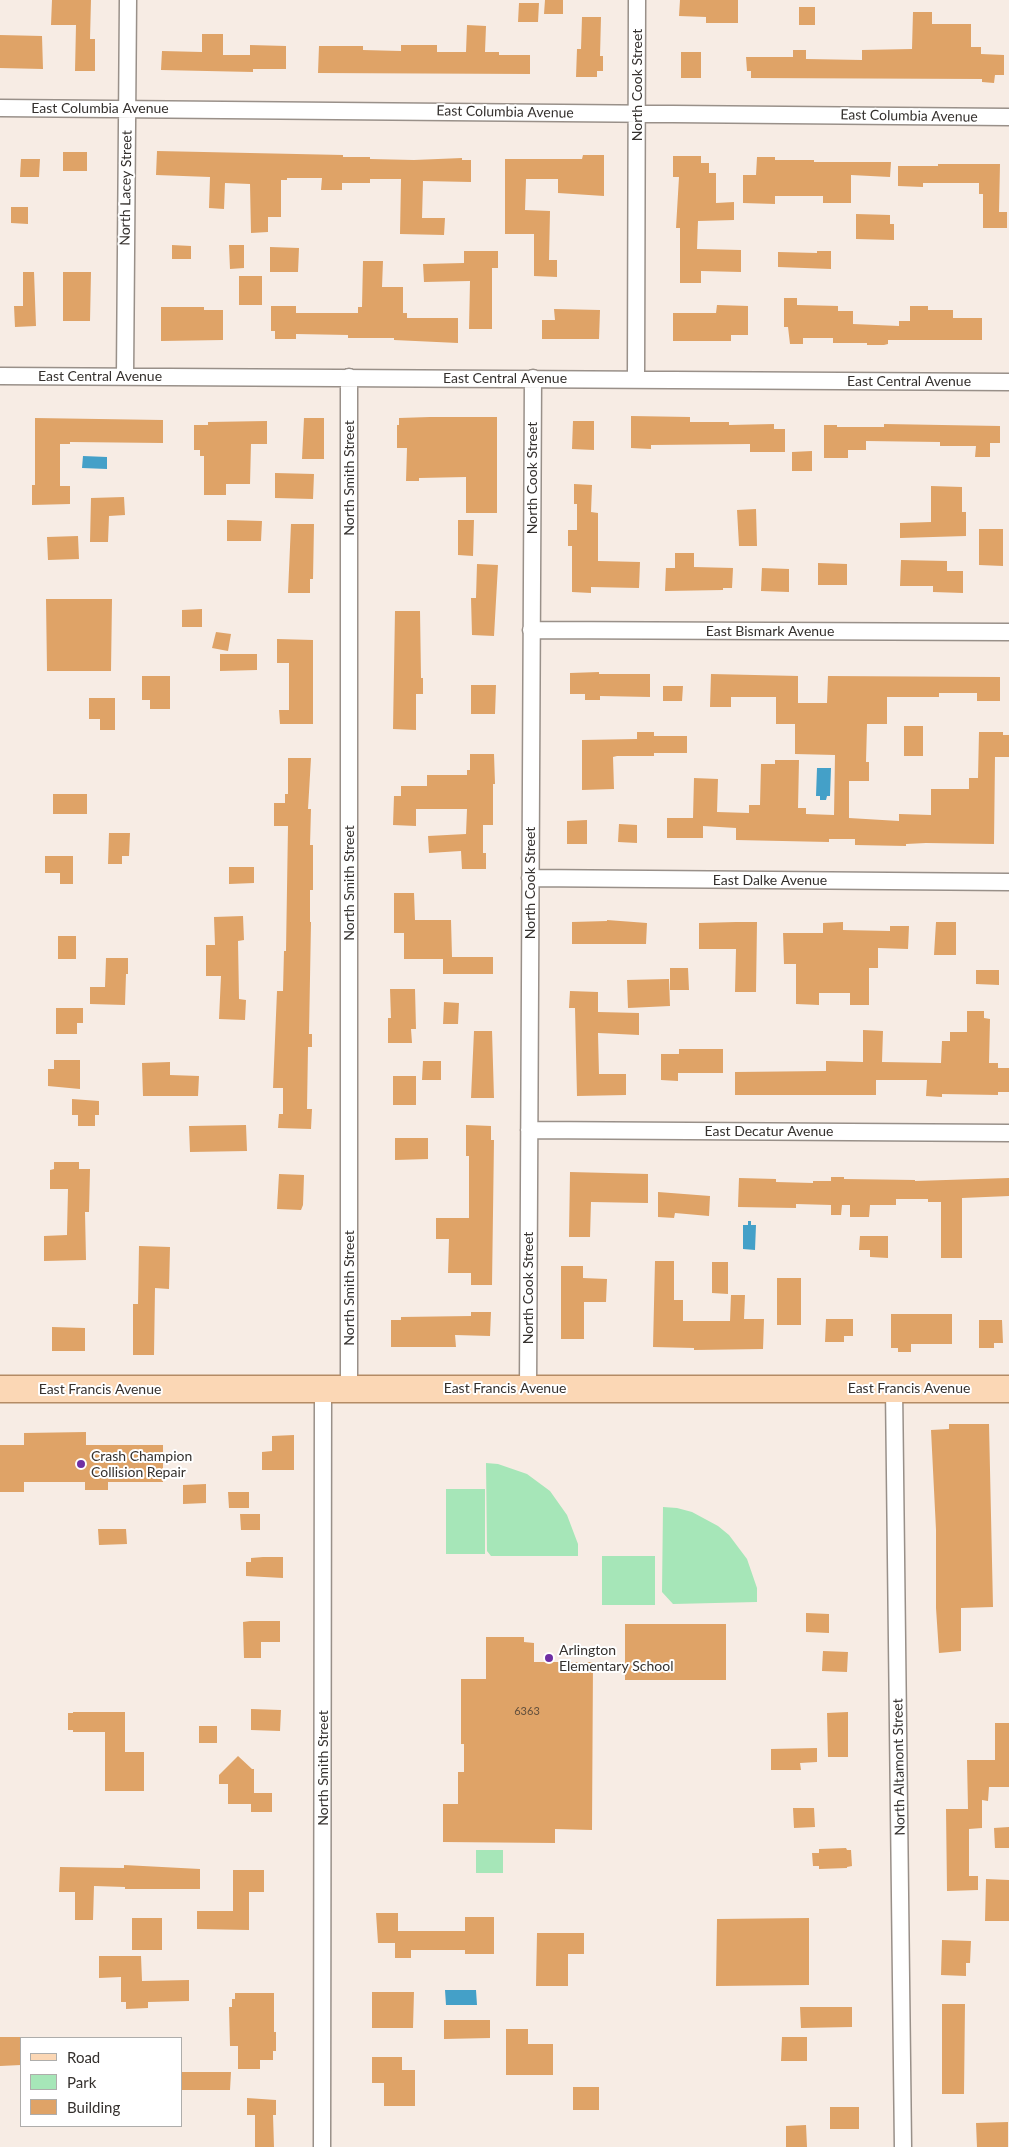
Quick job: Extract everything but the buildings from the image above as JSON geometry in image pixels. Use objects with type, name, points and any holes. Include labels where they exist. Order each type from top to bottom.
[{"type":"main road","name":"East Francis Avenue","points":[[0,1389],[1009,1389]]},
{"type":"street","name":"North Lacey Street","points":[[125,376],[128,0]]},
{"type":"street","name":"North Cook Street","points":[[636,379],[637,0]]},
{"type":"street","name":"East Columbia Avenue","points":[[0,108],[1009,117]]},
{"type":"street","name":"East Central Avenue","points":[[0,376],[1009,382]]},
{"type":"street","name":"North Smith Street","points":[[349,377],[349,1388]]},
{"type":"street","name":"North Cook Street","points":[[528,1388],[533,378]]},
{"type":"street","name":"East Bismark Avenue","points":[[531,630],[1009,632]]},
{"type":"street","name":"East Dalke Avenue","points":[[530,878],[1009,882]]},
{"type":"street","name":"East Decatur Avenue","points":[[529,1130],[1009,1133]]},
{"type":"street","name":"North Altamont Street","points":[[894,1388],[903,2147]]},
{"type":"street","name":"North Smith Street","points":[[322,2147],[323,1389]]},
{"type":"green space","points":[[486,1463],[498,1464],[527,1474],[550,1491],[567,1515],[578,1544],[578,1556],[491,1556],[487,1551]]},
{"type":"green space","points":[[446,1489],[485,1489],[485,1554],[446,1554]]},
{"type":"green space","points":[[663,1507],[692,1512],[718,1526],[729,1535],[747,1559],[757,1588],[757,1602],[673,1604],[662,1592]]},
{"type":"green space","points":[[602,1556],[655,1556],[655,1605],[602,1605]]},
{"type":"green space","points":[[476,1850],[503,1850],[503,1873],[476,1873]]},
{"type":"water","points":[[83,456],[107,457],[107,469],[82,468]]},
{"type":"water","points":[[817,768],[831,768],[830,796],[827,796],[826,800],[820,800],[820,796],[816,796]]},
{"type":"water","points":[[748,1221],[751,1221],[751,1225],[756,1225],[755,1250],[743,1249],[743,1225],[748,1225]]},
{"type":"water","points":[[445,1990],[476,1990],[477,2005],[446,2005]]},
{"type":"place","name":"Crash Champion Collision Repair","points":[[81,1464]]},
{"type":"place","name":"Arlington Elementary School","points":[[549,1658]]}]
